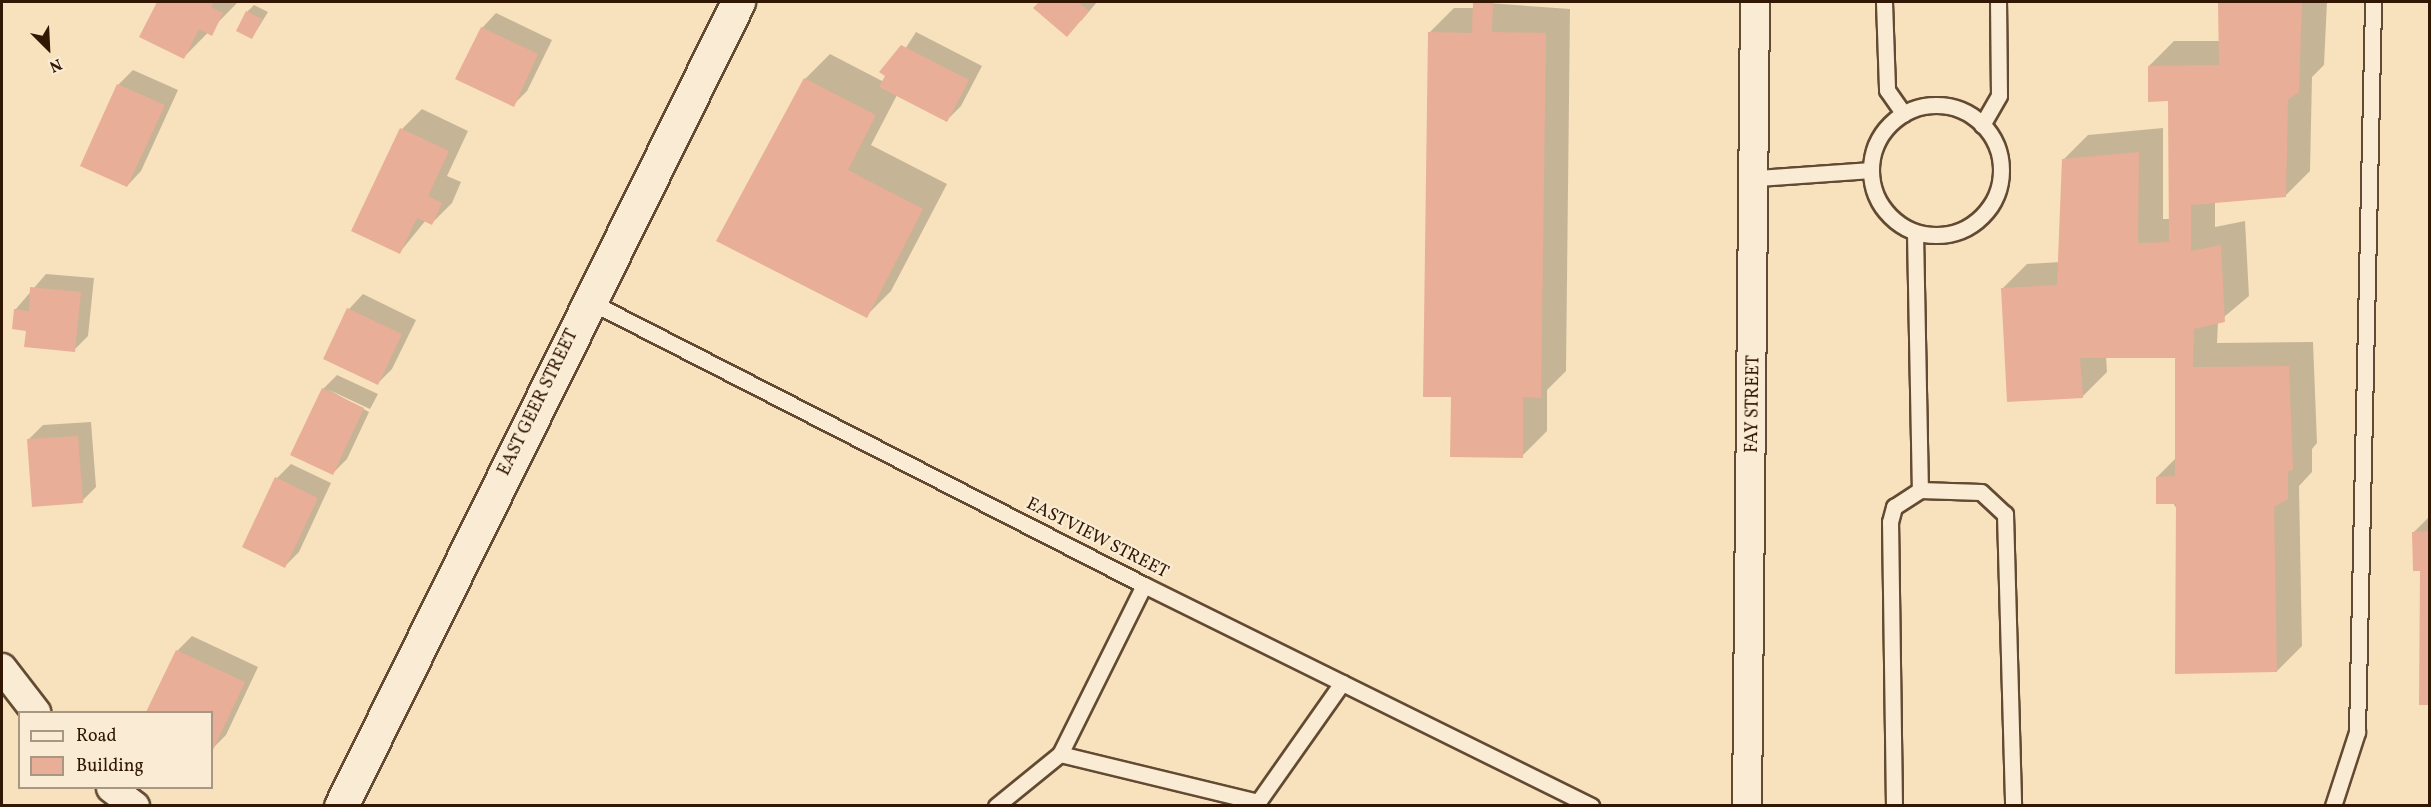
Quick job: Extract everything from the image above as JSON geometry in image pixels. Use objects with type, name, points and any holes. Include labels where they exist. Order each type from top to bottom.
[{"type":"main road","name":"EAST GEER STREET","points":[[341,806],[738,2]]},
{"type":"street","name":"FAY STREET","points":[[1747,806],[1758,178],[1755,2]]},
{"type":"street","points":[[2,668],[35,711]]},
{"type":"street","points":[[112,789],[135,806]]},
{"type":"lane","points":[[1884,2],[1887,90],[1904,114]]},
{"type":"lane","points":[[1983,124],[1999,95],[1998,2]]},
{"type":"lane","points":[[2333,806],[2356,732],[2373,2]]},
{"type":"lane","points":[[1942,104],[1983,124],[2000,152],[2002,179],[1994,201],[1962,231],[1915,233],[1888,215],[1875,196],[1871,170],[1880,134],[1904,114],[1942,104]]},
{"type":"lane","points":[[1758,178],[1871,170]]},
{"type":"lane","points":[[1915,233],[1920,490]]},
{"type":"lane","name":"EASTVIEW STREET","points":[[589,301],[1144,585],[1591,806]]},
{"type":"lane","points":[[1894,806],[1890,522],[1894,507],[1920,490],[1981,492],[2005,514],[2013,806]]},
{"type":"lane","points":[[996,806],[1060,754],[1144,585]]},
{"type":"lane","points":[[1060,754],[1258,802],[1342,683]]},
{"type":"building","points":[[157,2],[214,2],[211,7],[223,13],[212,36],[199,29],[184,59],[139,37]]},
{"type":"building","points":[[1039,2],[1078,2],[1089,11],[1067,37],[1033,8]]},
{"type":"building","points":[[1473,2],[1493,2],[1492,32],[1546,33],[1541,398],[1523,397],[1523,458],[1450,457],[1451,397],[1423,397],[1428,32],[1472,33]]},
{"type":"building","points":[[2218,2],[2302,2],[2299,92],[2288,100],[2286,197],[2191,205],[2191,251],[2221,245],[2225,322],[2194,329],[2193,367],[2289,366],[2293,470],[2288,471],[2288,499],[2274,507],[2277,672],[2175,674],[2176,504],[2156,504],[2156,477],[2175,476],[2175,358],[2080,358],[2083,398],[2007,402],[2001,288],[2057,285],[2062,159],[2139,152],[2138,243],[2169,242],[2168,101],[2148,102],[2148,66],[2219,65]]},
{"type":"building","points":[[246,11],[262,19],[252,39],[236,31]]},
{"type":"building","points":[[481,27],[538,54],[514,107],[455,79]]},
{"type":"building","points":[[901,45],[969,80],[947,122],[879,87],[885,76],[879,72]]},
{"type":"building","points":[[804,78],[876,115],[848,170],[923,209],[867,318],[716,241]]},
{"type":"building","points":[[117,84],[165,105],[127,187],[80,166]]},
{"type":"building","points":[[400,128],[449,151],[428,196],[442,203],[432,225],[417,218],[400,254],[351,231]]},
{"type":"building","points":[[30,287],[81,292],[75,352],[24,347],[26,331],[12,329],[14,309],[29,311]]},
{"type":"building","points":[[347,308],[402,334],[378,385],[323,359]]},
{"type":"building","points":[[322,388],[364,408],[333,475],[290,455]]},
{"type":"building","points":[[78,436],[83,503],[32,507],[27,439]]},
{"type":"building","points":[[275,477],[318,498],[285,568],[242,547]]},
{"type":"building","points":[[2430,531],[2430,705],[2419,705],[2420,571],[2413,571],[2412,532]]},
{"type":"building","points":[[176,650],[245,682],[213,750],[213,711],[146,711]]}]
